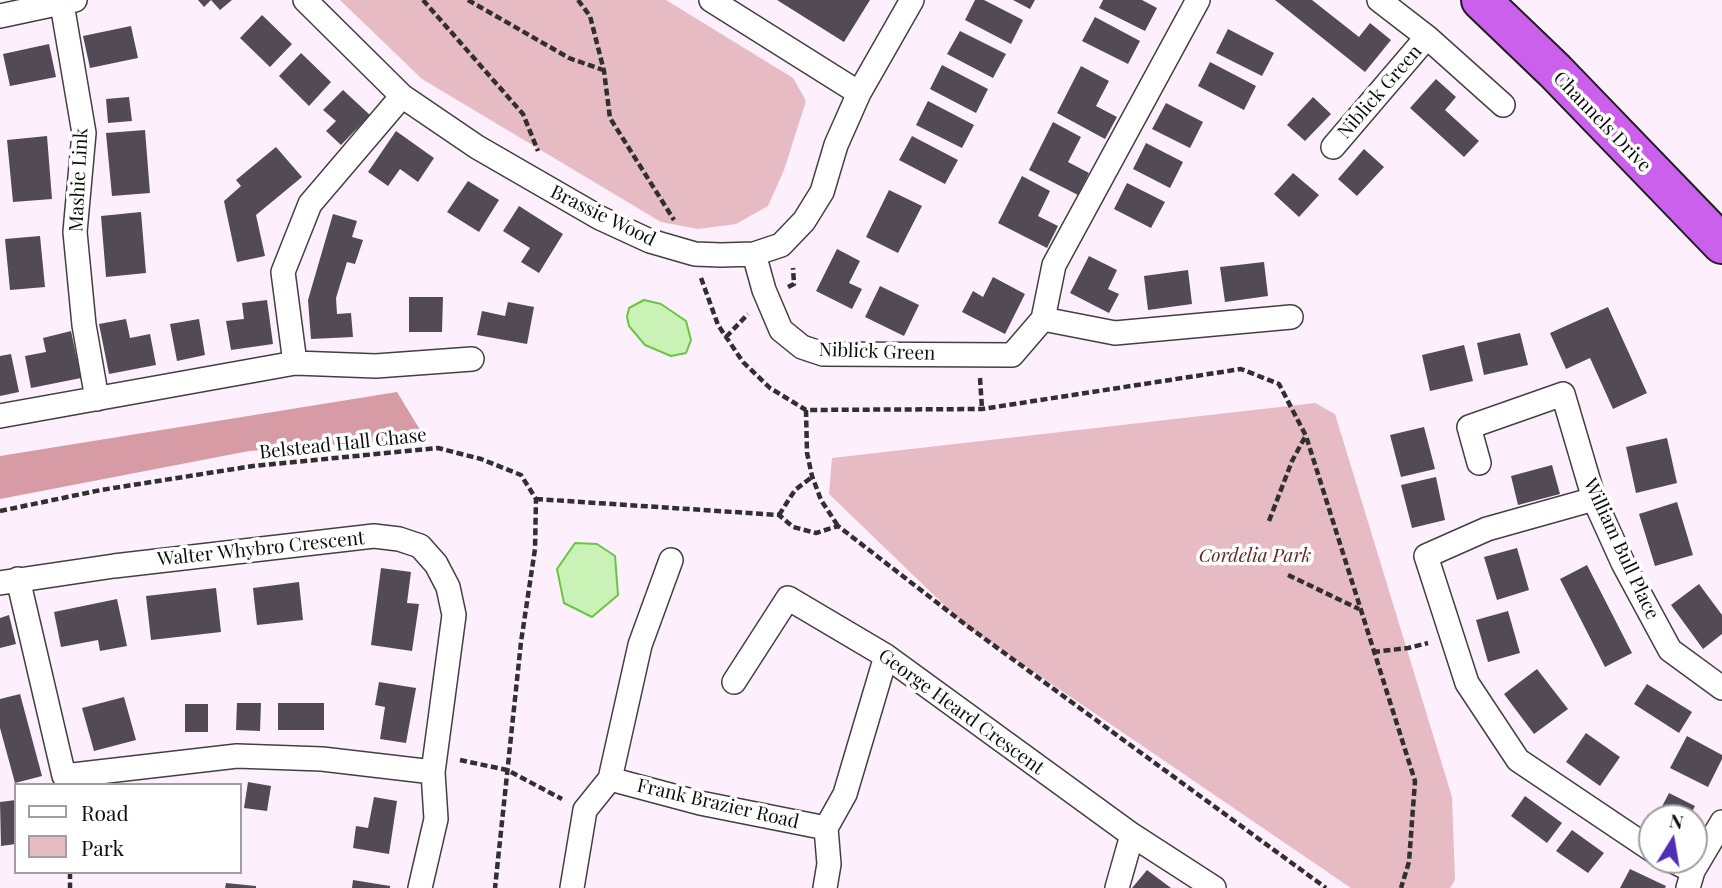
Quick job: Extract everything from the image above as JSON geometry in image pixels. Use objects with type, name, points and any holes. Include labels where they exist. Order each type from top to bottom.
[{"type":"highway","name":"Channels Drive","points":[[1481,0],[1555,71],[1722,244]]},
{"type":"street","name":"Brassie Wood","points":[[305,0],[402,96],[477,147],[555,194],[650,241],[695,254],[754,254],[781,245],[804,221],[822,191],[836,145],[859,93],[912,0]]},
{"type":"street","points":[[711,0],[859,93]]},
{"type":"street","name":"Niblick Green","points":[[754,254],[764,290],[781,330],[802,347],[823,354],[1012,355],[1043,319],[1055,265],[1198,0]]},
{"type":"street","name":"Niblick Green","points":[[1379,0],[1427,37],[1503,105]]},
{"type":"street","name":"Mashie Link","points":[[0,16],[69,2],[84,133],[75,232],[84,325],[97,399]]},
{"type":"street","name":"Niblick Green","points":[[1333,147],[1427,37]]},
{"type":"street","points":[[295,363],[284,272],[310,204],[402,96]]},
{"type":"street","points":[[1043,319],[1115,333],[1291,317]]},
{"type":"street","points":[[0,416],[295,363],[376,366],[472,359]]},
{"type":"street","name":"William Bull Place","points":[[1479,463],[1469,427],[1563,394],[1594,499],[1623,563],[1670,650],[1722,688]]},
{"type":"street","points":[[1594,499],[1487,529],[1426,556],[1467,683],[1518,760],[1638,841]]},
{"type":"street","name":"Walter Whybro Crescent","points":[[9,581],[127,564],[374,536],[399,539],[420,546],[436,564],[448,587],[454,615],[434,763],[436,819],[420,888]]},
{"type":"street","points":[[572,888],[585,810],[610,779],[640,645],[671,560]]},
{"type":"street","points":[[9,581],[64,776],[237,756],[434,763]]},
{"type":"street","name":"George Heard Crescent","points":[[734,682],[788,598],[886,656],[1132,835],[1214,888]]},
{"type":"street","name":"Frank Brazier Road","points":[[825,888],[828,864],[826,828],[845,794],[886,656]]},
{"type":"street","name":"Frank Brazier Road","points":[[610,779],[700,803],[826,828]]},
{"type":"street","points":[[1690,880],[1722,821]]},
{"type":"street","points":[[1117,888],[1132,835]]},
{"type":"path","points":[[423,0],[523,114],[555,194]]},
{"type":"path","points":[[468,0],[569,58],[604,71]]},
{"type":"path","points":[[578,0],[590,16],[604,71],[610,118],[695,254]]},
{"type":"path","points":[[726,337],[750,311]]},
{"type":"path","points":[[806,410],[807,453],[812,476],[821,500],[838,526],[965,625],[1326,888]]},
{"type":"path","points":[[1269,521],[1292,461],[1306,436],[1415,781],[1409,862],[1401,888]]},
{"type":"path","name":"Belstead Hall Chase","points":[[0,511],[101,490],[253,466],[438,449],[481,459],[521,475],[536,499]]},
{"type":"path","points":[[779,515],[795,490],[812,476]]},
{"type":"path","points":[[495,888],[521,642],[535,549],[536,499],[779,515],[793,527],[816,533],[838,526]]},
{"type":"path","points":[[1288,575],[1359,609]]},
{"type":"path","points":[[1373,652],[1408,648],[1452,636]]},
{"type":"path","points":[[434,763],[507,770],[585,810]]},
{"type":"green space","points":[[340,0],[666,0],[793,78],[806,101],[784,170],[768,206],[736,224],[698,229],[661,222],[422,79]]},
{"type":"green space","name":"Cordelia Park","points":[[1315,403],[1335,414],[1452,797],[1455,880],[1450,888],[1351,888],[965,625],[829,494],[832,458]]},
{"type":"shaded area","points":[[644,300],[661,304],[686,321],[691,340],[686,353],[671,356],[645,345],[629,326],[629,308]]},
{"type":"shaded area","points":[[397,392],[425,438],[249,451],[0,499],[0,456]]},
{"type":"shaded area","points":[[575,543],[597,544],[615,556],[618,595],[592,617],[564,603],[557,569]]},
{"type":"building","points":[[198,0],[211,0],[204,7]]},
{"type":"building","points":[[211,0],[232,0],[220,10]]},
{"type":"building","points":[[777,0],[870,0],[844,42]]},
{"type":"building","points":[[975,0],[984,0],[1023,20],[1011,44],[965,20]]},
{"type":"building","points":[[1013,0],[1035,0],[1030,9]]},
{"type":"building","points":[[1103,0],[1142,0],[1157,8],[1145,31],[1099,8]]},
{"type":"building","points":[[1275,0],[1312,0],[1359,37],[1370,23],[1391,40],[1365,72]]},
{"type":"building","points":[[262,15],[292,44],[270,67],[240,38]]},
{"type":"building","points":[[1095,17],[1140,41],[1128,64],[1082,41]]},
{"type":"building","points":[[131,26],[138,58],[90,68],[83,36]]},
{"type":"building","points":[[1228,29],[1274,53],[1262,76],[1216,53]]},
{"type":"building","points":[[960,31],[1006,54],[993,78],[947,54]]},
{"type":"building","points":[[49,44],[56,77],[10,86],[3,54]]},
{"type":"building","points":[[301,53],[331,82],[309,106],[279,76]]},
{"type":"building","points":[[1210,62],[1256,86],[1244,110],[1198,86]]},
{"type":"building","points":[[942,65],[988,89],[976,113],[930,89]]},
{"type":"building","points":[[1081,66],[1109,81],[1096,106],[1117,117],[1105,139],[1057,113]]},
{"type":"building","points":[[1436,79],[1456,97],[1445,110],[1479,141],[1464,157],[1410,108]]},
{"type":"building","points":[[343,90],[370,115],[341,145],[326,131],[336,121],[323,110]]},
{"type":"building","points":[[129,97],[132,121],[108,123],[106,99]]},
{"type":"building","points":[[1313,97],[1331,114],[1305,141],[1287,125]]},
{"type":"building","points":[[928,101],[974,125],[962,148],[916,125]]},
{"type":"building","points":[[1166,103],[1203,122],[1190,148],[1152,129]]},
{"type":"building","points":[[1053,122],[1081,137],[1068,162],[1089,173],[1078,195],[1029,170]]},
{"type":"building","points":[[145,130],[150,193],[112,196],[106,133]]},
{"type":"building","points":[[396,131],[434,158],[418,182],[400,169],[388,186],[368,172]]},
{"type":"building","points":[[47,136],[52,199],[13,202],[7,140]]},
{"type":"building","points":[[912,136],[958,160],[945,184],[899,160]]},
{"type":"building","points":[[1146,143],[1183,162],[1170,188],[1133,169]]},
{"type":"building","points":[[276,147],[302,177],[256,215],[265,256],[237,262],[224,201],[241,186],[236,180]]},
{"type":"building","points":[[1364,149],[1384,167],[1357,196],[1338,179]]},
{"type":"building","points":[[1293,173],[1319,195],[1299,217],[1274,194]]},
{"type":"building","points":[[1022,176],[1050,191],[1038,216],[1058,226],[1047,248],[998,223]]},
{"type":"building","points":[[468,181],[499,200],[479,232],[447,212]]},
{"type":"building","points":[[1127,183],[1165,202],[1151,228],[1114,209]]},
{"type":"building","points":[[889,190],[922,206],[898,253],[866,237]]},
{"type":"building","points":[[519,206],[563,234],[539,273],[521,262],[530,248],[503,231]]},
{"type":"building","points":[[141,212],[146,273],[106,277],[101,216]]},
{"type":"building","points":[[333,214],[357,221],[352,237],[363,240],[355,264],[347,262],[336,298],[337,314],[351,313],[353,337],[311,339],[308,300]]},
{"type":"building","points":[[40,236],[45,287],[10,290],[5,239]]},
{"type":"building","points":[[837,249],[860,261],[849,283],[862,289],[852,309],[816,291]]},
{"type":"building","points":[[1089,256],[1117,270],[1108,289],[1119,294],[1109,313],[1070,293]]},
{"type":"building","points":[[1264,262],[1268,296],[1225,302],[1220,267]]},
{"type":"building","points":[[1188,270],[1192,304],[1148,310],[1144,276]]},
{"type":"building","points":[[993,277],[1025,294],[1005,334],[962,312],[973,291],[983,297]]},
{"type":"building","points":[[880,286],[919,305],[904,336],[865,317]]},
{"type":"building","points":[[409,297],[443,297],[442,332],[409,332]]},
{"type":"building","points":[[267,300],[273,344],[231,350],[226,321],[244,319],[242,303]]},
{"type":"building","points":[[508,302],[534,307],[527,344],[477,335],[482,311],[505,316]]},
{"type":"building","points":[[1608,307],[1647,393],[1613,409],[1590,358],[1566,369],[1550,333]]},
{"type":"building","points":[[126,319],[130,338],[150,334],[156,365],[109,374],[99,324]]},
{"type":"building","points":[[199,319],[205,355],[177,361],[170,324]]},
{"type":"building","points":[[71,331],[81,378],[31,388],[25,356],[46,352],[43,338]]},
{"type":"building","points":[[1520,333],[1528,365],[1484,375],[1477,343]]},
{"type":"building","points":[[1464,345],[1473,381],[1430,391],[1422,355]]},
{"type":"building","points":[[11,354],[19,392],[0,396],[0,356]]},
{"type":"building","points":[[1424,427],[1435,469],[1401,477],[1390,435]]},
{"type":"building","points":[[1667,438],[1677,483],[1636,493],[1626,447]]},
{"type":"building","points":[[1552,465],[1560,494],[1518,505],[1511,476]]},
{"type":"building","points":[[1436,477],[1445,520],[1412,528],[1401,485]]},
{"type":"building","points":[[1677,502],[1693,555],[1655,566],[1639,514]]},
{"type":"building","points":[[1517,548],[1529,590],[1497,600],[1484,557]]},
{"type":"building","points":[[1587,565],[1632,653],[1605,667],[1560,579]]},
{"type":"building","points":[[381,568],[411,572],[407,603],[419,604],[412,651],[371,645]]},
{"type":"building","points":[[299,582],[303,620],[257,625],[253,588]]},
{"type":"building","points":[[1699,584],[1722,615],[1722,634],[1703,649],[1671,605]]},
{"type":"building","points":[[216,588],[221,632],[151,640],[146,596]]},
{"type":"building","points":[[117,599],[127,646],[100,651],[98,640],[61,647],[54,612]]},
{"type":"building","points":[[1508,611],[1520,653],[1488,662],[1476,620]]},
{"type":"building","points":[[9,615],[16,644],[0,648],[0,618]]},
{"type":"building","points":[[1537,669],[1568,709],[1534,734],[1504,694]]},
{"type":"building","points":[[379,682],[416,688],[406,743],[380,739],[385,707],[375,705]]},
{"type":"building","points":[[1647,684],[1692,712],[1679,733],[1634,704]]},
{"type":"building","points":[[20,694],[42,776],[15,783],[0,728],[0,699]]},
{"type":"building","points":[[124,697],[136,740],[94,751],[82,708]]},
{"type":"building","points":[[237,703],[261,703],[260,731],[236,730]]},
{"type":"building","points":[[278,703],[324,703],[324,730],[278,730]]},
{"type":"building","points":[[185,704],[208,704],[208,732],[185,732]]},
{"type":"building","points":[[1586,733],[1620,757],[1600,786],[1566,762]]},
{"type":"building","points":[[1687,736],[1722,755],[1708,787],[1670,768]]},
{"type":"building","points":[[248,782],[271,786],[267,811],[244,808]]},
{"type":"building","points":[[1669,793],[1691,804],[1663,804]]},
{"type":"building","points":[[1525,796],[1562,823],[1547,843],[1511,816]]},
{"type":"building","points":[[374,797],[397,801],[389,854],[353,848],[356,826],[368,828]]},
{"type":"building","points":[[14,800],[14,844],[1,846],[0,802]]},
{"type":"building","points":[[1572,830],[1604,853],[1588,873],[1556,851]]},
{"type":"building","points":[[1630,869],[1666,886],[1665,888],[1620,888]]},
{"type":"building","points":[[1147,870],[1171,888],[1132,888]]},
{"type":"building","points":[[353,880],[390,886],[390,888],[352,888]]},
{"type":"building","points":[[226,883],[256,886],[256,888],[225,888]]}]
